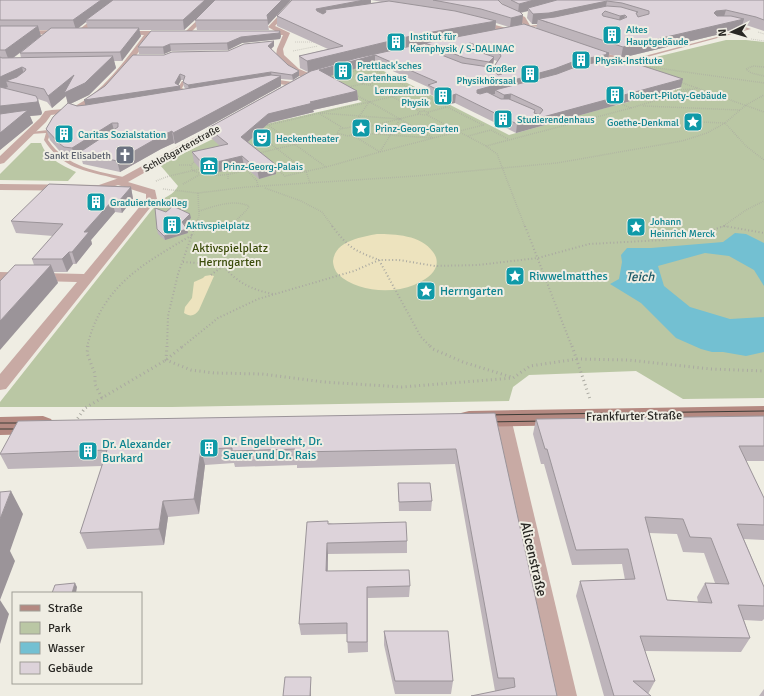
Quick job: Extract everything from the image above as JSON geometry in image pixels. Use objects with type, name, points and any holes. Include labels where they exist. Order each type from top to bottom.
[{"type":"main road","name":"Frankfurter Straße","points":[[447,419],[503,420],[764,414]]},
{"type":"main road","points":[[0,426],[73,425]]},
{"type":"street","points":[[79,32],[122,0]]},
{"type":"street","points":[[187,33],[221,0]]},
{"type":"street","points":[[287,33],[271,26],[296,0]]},
{"type":"street","points":[[492,0],[508,13],[520,16],[527,14]]},
{"type":"street","points":[[520,16],[526,27],[537,32]]},
{"type":"street","points":[[477,22],[510,31]]},
{"type":"street","points":[[492,34],[526,27]]},
{"type":"street","points":[[41,42],[53,32]]},
{"type":"street","points":[[0,33],[94,33]]},
{"type":"street","points":[[110,33],[195,33]]},
{"type":"street","points":[[30,119],[46,112],[71,110],[84,105],[109,82],[121,64],[134,57],[149,33]]},
{"type":"street","points":[[256,33],[287,33]]},
{"type":"street","points":[[283,89],[312,75],[300,74],[294,70],[280,55],[280,49],[287,33]]},
{"type":"street","points":[[272,42],[283,42]]},
{"type":"street","points":[[585,48],[625,62]]},
{"type":"street","points":[[254,83],[272,81],[293,84]]},
{"type":"street","points":[[174,97],[192,94]]},
{"type":"street","points":[[71,110],[80,112],[89,111]]},
{"type":"street","points":[[0,161],[31,132],[46,112]]},
{"type":"street","name":"Schloßgartenstraße","points":[[122,180],[235,118]]},
{"type":"street","points":[[0,188],[100,188],[122,180]]},
{"type":"street","name":"Schloßgartenstraße","points":[[0,385],[152,199],[150,187],[122,180]]},
{"type":"street","points":[[0,276],[88,278]]},
{"type":"street","name":"Alicenstraße","points":[[503,420],[565,696]]},
{"type":"lane","points":[[526,27],[552,24]]},
{"type":"lane","points":[[613,64],[750,29],[729,24]]},
{"type":"lane","points":[[183,82],[180,88],[192,94]]},
{"type":"lane","points":[[65,116],[71,110]]},
{"type":"lane","points":[[57,123],[49,131],[46,140],[50,148],[57,156],[69,164],[122,180]]},
{"type":"lane","points":[[31,132],[49,131]]},
{"type":"lane","points":[[74,165],[80,161]]},
{"type":"path","points":[[759,32],[764,32]]},
{"type":"path","points":[[283,42],[318,42]]},
{"type":"path","points":[[299,54],[290,51],[318,46]]},
{"type":"path","points":[[625,62],[630,64],[764,83]]},
{"type":"path","points":[[764,67],[753,66],[746,69],[751,73],[764,76]]},
{"type":"path","points":[[269,162],[285,176],[326,167],[483,125],[368,67],[328,78],[333,81]]},
{"type":"path","points":[[348,73],[365,82],[390,78]]},
{"type":"path","points":[[675,80],[764,112]]},
{"type":"path","points":[[363,84],[362,83],[365,82]]},
{"type":"path","points":[[434,138],[345,88],[370,84],[420,112],[428,112],[448,107]]},
{"type":"path","points":[[262,126],[434,87]]},
{"type":"path","points":[[674,90],[697,88]]},
{"type":"path","points":[[486,146],[640,106],[697,88]]},
{"type":"path","points":[[150,187],[198,193],[258,187],[503,169],[564,162],[682,141],[707,133],[725,123],[746,105],[764,95]]},
{"type":"path","points":[[623,100],[618,102],[632,108]]},
{"type":"path","points":[[352,127],[358,116],[369,102]]},
{"type":"path","points":[[640,106],[740,110]]},
{"type":"path","points":[[319,113],[323,111]]},
{"type":"path","points":[[427,115],[429,113],[428,112]]},
{"type":"path","points":[[319,113],[400,119]]},
{"type":"path","points":[[319,113],[343,128]]},
{"type":"path","points":[[339,134],[337,133],[338,130],[343,128],[352,127],[359,129],[419,114],[427,115],[486,146],[497,154],[577,359],[591,403]]},
{"type":"path","points":[[564,116],[577,122]]},
{"type":"path","points":[[380,152],[400,119]]},
{"type":"path","points":[[553,119],[566,125]]},
{"type":"path","points":[[700,122],[725,123],[746,146],[764,160]]},
{"type":"path","points":[[268,125],[326,167]]},
{"type":"path","points":[[256,128],[250,129],[259,132],[260,133],[258,134],[306,171],[310,183]]},
{"type":"path","points":[[359,129],[360,133]]},
{"type":"path","points":[[467,136],[491,130],[509,140]]},
{"type":"path","points":[[354,136],[360,133],[434,138]]},
{"type":"path","points":[[263,158],[258,153],[339,134],[354,136],[380,152]]},
{"type":"path","points":[[192,170],[191,165],[194,160],[225,151],[247,170],[257,181],[258,187]]},
{"type":"path","points":[[207,152],[211,154]]},
{"type":"path","points":[[235,159],[241,158]]},
{"type":"path","points":[[150,187],[169,176],[200,169]]},
{"type":"path","points":[[192,170],[200,175],[209,176],[247,170]]},
{"type":"path","points":[[228,174],[228,180]]},
{"type":"path","points":[[183,184],[200,175]]},
{"type":"path","points":[[263,187],[300,201],[322,212],[343,240],[355,251],[379,260],[399,260],[435,266],[471,266],[538,258],[589,244],[663,240],[702,234],[724,226],[746,210],[764,201]]},
{"type":"path","points":[[166,360],[168,316],[178,274],[198,221],[198,193]]},
{"type":"path","points":[[197,225],[234,222],[248,210],[249,206],[238,201],[199,211]]},
{"type":"path","points":[[186,222],[198,221]]},
{"type":"path","points":[[724,226],[764,233]]},
{"type":"path","points":[[102,398],[95,384],[97,377],[87,351],[92,326],[104,303],[127,276],[194,233]]},
{"type":"path","points":[[73,425],[85,408],[166,360],[218,318],[258,299],[354,271],[379,260]]},
{"type":"path","points":[[379,260],[421,337],[433,349],[463,362],[513,378]]},
{"type":"path","points":[[211,275],[223,265],[234,261],[248,261]]},
{"type":"path","points":[[183,262],[223,265]]},
{"type":"path","points":[[223,265],[237,280],[256,291],[274,294]]},
{"type":"path","points":[[166,360],[191,370],[214,373],[262,374],[324,382],[402,387],[513,378],[530,366],[577,359],[628,360],[711,369],[764,372]]},
{"type":"green space","name":"Herrngarten","points":[[726,40],[764,42],[764,398],[683,399],[636,371],[529,375],[513,387],[509,401],[172,407],[0,407],[0,402],[151,211],[162,200],[172,194],[178,186],[160,165],[223,134],[362,102],[321,78],[370,64],[509,135],[682,88],[619,66]]},
{"type":"green space","points":[[31,143],[41,143],[43,148],[51,157],[60,164],[76,172],[68,181],[0,180],[0,174]]},
{"type":"sand","points":[[377,234],[399,235],[422,242],[433,252],[437,260],[435,269],[426,278],[414,285],[395,290],[374,290],[364,288],[354,285],[338,274],[334,268],[333,261],[338,249],[350,241]]},
{"type":"sand","points":[[205,276],[214,276],[199,310],[196,314],[192,315],[184,313],[185,307],[192,298],[194,282]]},
{"type":"water","name":"Teich","points":[[735,233],[746,234],[764,243],[764,286],[754,270],[729,256],[705,253],[658,266],[664,286],[690,307],[730,319],[764,317],[764,352],[746,356],[723,352],[712,352],[676,338],[641,303],[610,284],[619,279],[622,262],[621,255],[627,248],[651,248],[723,242]]},
{"type":"building","points":[[0,0],[101,0],[73,20],[0,20]]},
{"type":"building","points":[[113,0],[205,0],[183,20],[86,20]]},
{"type":"building","points":[[215,0],[282,0],[267,15],[268,20],[195,20]]},
{"type":"building","points":[[292,0],[364,0],[316,9],[323,14],[326,12],[325,10],[389,1],[455,11],[496,21],[415,35],[307,61],[299,56],[343,46],[277,16]]},
{"type":"building","points":[[433,0],[498,0],[502,4],[520,12],[523,15],[511,18],[481,9]]},
{"type":"building","points":[[511,0],[534,0],[519,4]]},
{"type":"building","points":[[557,0],[764,0],[764,20],[726,10],[716,11],[714,13],[717,16],[731,16],[744,19],[623,47],[538,19],[607,6],[621,7],[638,12],[636,13],[638,17],[649,14],[649,11],[622,3],[607,1],[549,13],[533,14],[528,8]],"holes":[[[605,11],[620,16],[625,15],[627,17],[620,20],[603,16],[602,14]]]},
{"type":"building","points":[[524,24],[609,54],[575,61],[554,69],[477,90],[477,93],[480,94],[487,92],[501,99],[509,99],[535,110],[534,113],[539,115],[543,110],[541,108],[511,94],[504,95],[495,90],[557,74],[578,66],[619,58],[683,79],[517,124],[456,94],[450,96],[428,85],[437,82],[375,55],[319,70],[357,91],[268,114],[241,137],[275,164],[257,169],[242,156],[204,165],[192,152],[228,144],[208,128],[311,71],[357,58],[416,45],[462,63],[489,67],[498,75],[502,74],[503,72],[495,65],[501,56],[500,54],[470,43],[468,44],[468,48],[494,57],[489,62],[465,58],[425,43]]},
{"type":"building","points":[[0,26],[38,26],[5,50],[0,50]]},
{"type":"building","points":[[51,28],[139,28],[120,52],[20,53]]},
{"type":"building","points":[[151,31],[280,31],[279,33],[241,37],[227,43],[170,44],[163,47],[138,47]]},
{"type":"building","points":[[274,41],[268,46],[288,65],[299,71],[292,75],[271,72],[188,85],[183,82],[185,76],[180,74],[175,83],[180,86],[84,100],[105,86],[133,55],[164,55],[172,52],[228,51],[244,44]]},
{"type":"building","points":[[113,56],[85,83],[64,93],[74,75],[48,96],[44,89],[6,81],[17,77],[25,71],[26,69],[22,67],[0,77],[0,57]]},
{"type":"building","points":[[271,75],[281,76],[173,133],[172,131],[159,137],[117,161],[80,152],[118,127],[118,123],[112,123],[72,148],[64,147],[46,129],[53,117],[68,103],[77,106],[86,105]]},
{"type":"building","points":[[0,87],[36,96],[38,100],[37,102],[0,106]]},
{"type":"building","points":[[28,110],[0,133],[0,114]]},
{"type":"building","points":[[49,184],[131,187],[119,201],[112,201],[84,232],[89,232],[72,252],[69,252],[62,259],[32,259],[63,224],[11,221]]},
{"type":"building","name":"Aktivspielplatz","points":[[173,206],[190,214],[182,222],[187,229],[164,236],[157,229],[155,208],[166,212]]},
{"type":"building","points":[[15,265],[51,265],[0,321],[0,281]]},
{"type":"building","points":[[495,413],[557,696],[471,696],[515,687],[514,678],[498,678],[456,449],[295,452],[295,449],[232,451],[232,448],[201,449],[194,499],[163,501],[159,529],[80,533],[107,450],[0,454],[18,421]]},
{"type":"building","points":[[764,416],[764,446],[739,446],[764,498],[764,525],[737,524],[764,587],[764,606],[738,605],[750,638],[640,636],[655,681],[633,681],[651,696],[614,696],[580,581],[635,579],[628,549],[576,550],[547,449],[545,449],[536,419]],"holes":[[[645,517],[683,519],[690,537],[711,538],[729,584],[705,583],[712,603],[667,600]]]},
{"type":"building","points":[[398,483],[430,483],[432,501],[399,502]]},
{"type":"building","points":[[11,491],[0,519],[0,492]]},
{"type":"building","points":[[328,521],[328,524],[406,522],[407,541],[327,543],[326,571],[409,570],[410,586],[367,587],[367,642],[347,642],[347,623],[299,624],[307,522]]},
{"type":"building","points":[[75,583],[72,592],[52,592],[55,585]]},
{"type":"building","points":[[384,631],[448,631],[453,681],[395,681]]},
{"type":"building","points":[[285,677],[311,677],[310,696],[283,696]]},
{"type":"tram line","points":[[484,415],[764,411]]},
{"type":"tram line","points":[[486,422],[546,421]]},
{"type":"tram line","points":[[0,423],[28,423]]},
{"type":"tram line","points":[[0,429],[24,429]]},
{"type":"place","name":"Altes Hauptgebäude","points":[[612,35]]},
{"type":"place","name":"Institut für Kernphysik / S-DALINAC","points":[[396,42]]},
{"type":"place","name":"Physik-Institute","points":[[581,60]]},
{"type":"place","name":"Prettlack'sches Gartenhaus","points":[[343,71]]},
{"type":"place","name":"Großer Physikhörsaal","points":[[530,74]]},
{"type":"place","name":"Robert-Piloty-Gebäude","points":[[615,95]]},
{"type":"place","name":"Lernzentrum Physik","points":[[443,96]]},
{"type":"place","name":"Studierendenhaus","points":[[503,119]]},
{"type":"place","name":"Goethe-Denkmal","points":[[693,122]]},
{"type":"place","name":"Prinz-Georg-Garten","points":[[361,128]]},
{"type":"place","name":"Caritas Sozialstation","points":[[64,134]]},
{"type":"place","name":"Heckentheater","points":[[262,138]]},
{"type":"place","name":"Sankt Elisabeth","points":[[125,155]]},
{"type":"place","name":"Prinz-Georg-Palais","points":[[209,166]]},
{"type":"place","name":"Graduiertenkolleg","points":[[96,202]]},
{"type":"place","name":"Aktivspielplatz","points":[[172,225]]},
{"type":"place","name":"Johann Heinrich Merck","points":[[636,227]]},
{"type":"place","name":"Riwwelmatthes","points":[[515,276]]},
{"type":"place","name":"Herrngarten","points":[[426,291]]},
{"type":"place","name":"Dr. Engelbrecht, Dr. Sauer und Dr. Rais","points":[[209,448]]},
{"type":"place","name":"Dr. Alexander Burkard","points":[[88,451]]},
{"type":"park label","name":"Aktivspielplatz Herrngarten","points":[[230,255]]}]
